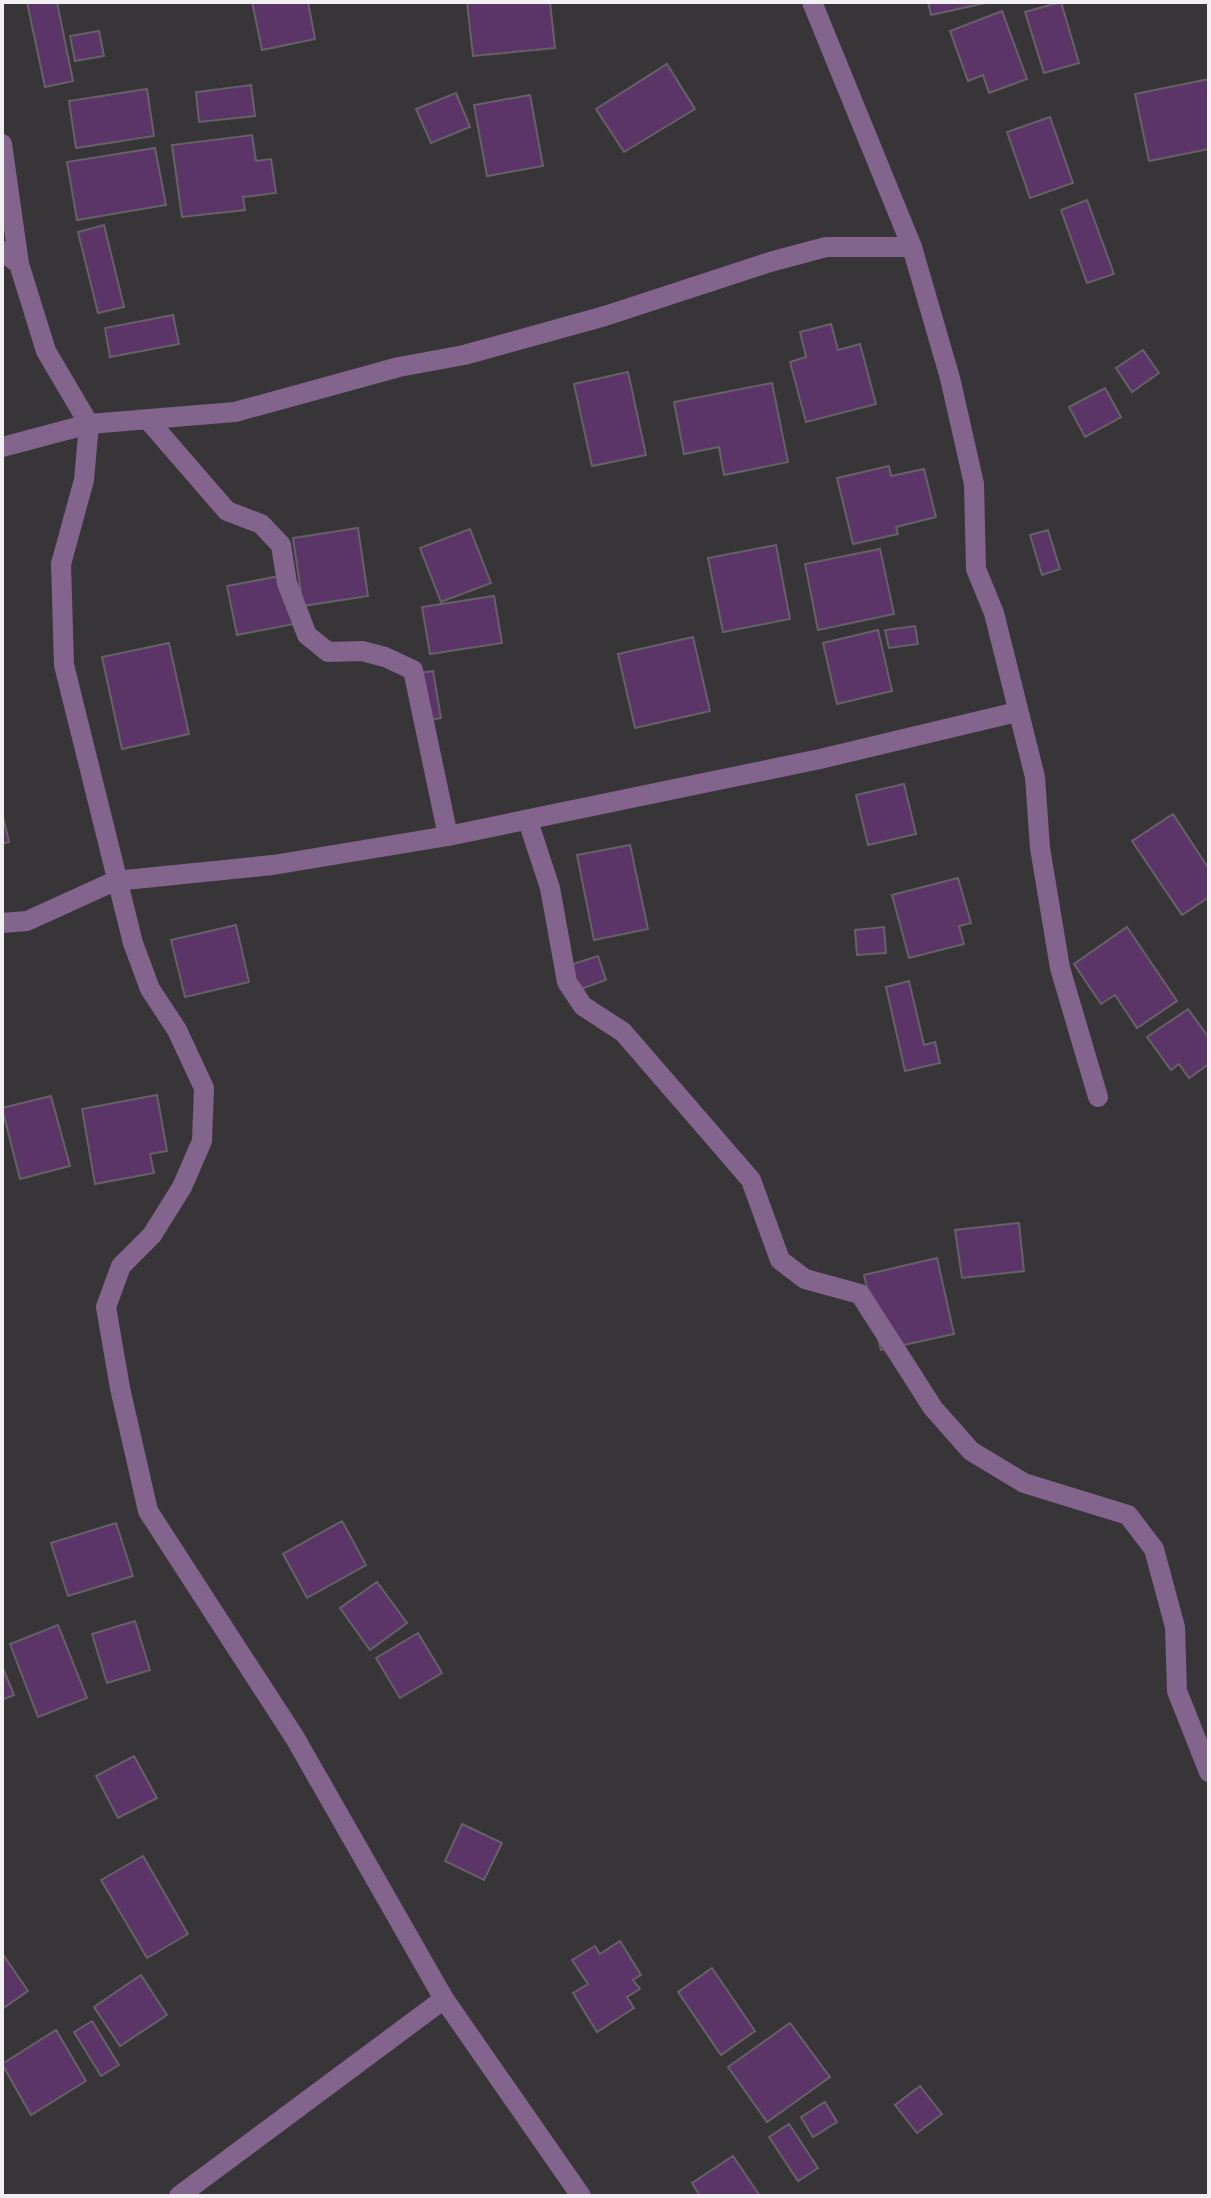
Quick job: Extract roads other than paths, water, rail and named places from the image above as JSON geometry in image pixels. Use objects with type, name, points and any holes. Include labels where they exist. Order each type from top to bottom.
[{"type":"street","points":[[812,2],[912,247],[950,378],[974,484],[976,569],[994,613],[1035,777],[1040,848],[1060,968],[1098,1097]]},
{"type":"street","points":[[2,144],[19,264],[46,351],[89,424],[84,480],[61,564],[64,665],[115,881],[150,989],[177,1030],[204,1088],[202,1141],[182,1187],[152,1235],[121,1266],[106,1307],[120,1388],[148,1511],[295,1738],[444,1999],[581,2196]]},
{"type":"street","points":[[2,447],[89,424],[235,412],[605,316],[826,247],[912,247]]},
{"type":"street","points":[[2,251],[19,264]]},
{"type":"street","points":[[149,421],[227,511],[261,524],[281,545],[287,583],[307,635],[328,652],[362,651],[385,657],[413,670],[448,836]]},
{"type":"street","points":[[2,923],[27,921],[115,881],[273,865],[448,836],[820,759],[1017,712]]},
{"type":"street","points":[[528,821],[550,888],[567,982],[583,1006],[623,1032],[751,1180],[780,1260],[805,1279],[860,1294],[933,1408],[971,1451],[1024,1483],[1128,1515],[1154,1549],[1175,1627],[1177,1691],[1209,1772]]},
{"type":"street","points":[[179,2196],[444,1999]]}]
